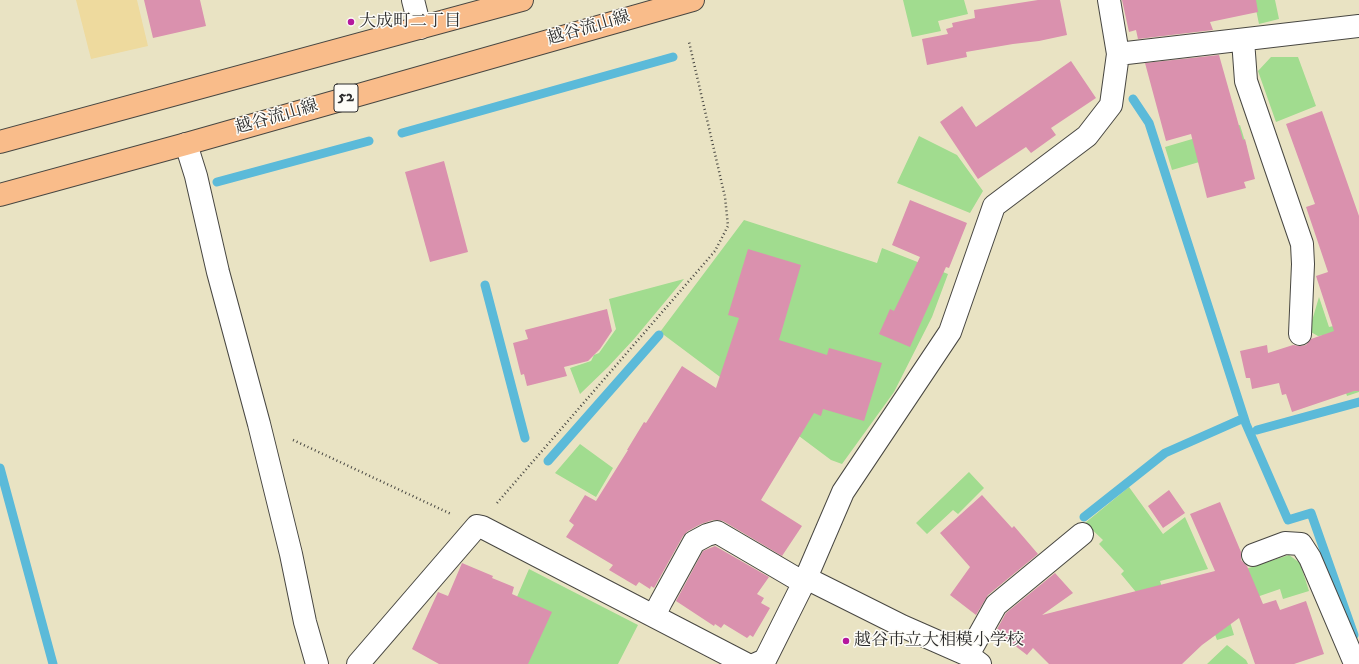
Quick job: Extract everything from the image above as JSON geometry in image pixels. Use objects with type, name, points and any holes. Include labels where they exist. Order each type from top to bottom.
[{"type":"main road","points":[[0,142],[522,0]]},
{"type":"main road","name":"越谷流山線","points":[[0,194],[186,144],[692,0]]},
{"type":"street","points":[[413,0],[420,28]]},
{"type":"street","points":[[756,664],[765,660],[805,580],[843,492],[950,332],[994,206],[1087,136],[1111,105],[1118,54],[1109,0]]},
{"type":"street","points":[[1118,54],[1359,26]]},
{"type":"street","points":[[1243,40],[1246,81],[1302,244],[1303,264],[1300,334]]},
{"type":"street","points":[[186,144],[196,176],[218,272],[259,424],[291,554],[305,622],[317,664]]},
{"type":"street","points":[[358,664],[476,526],[489,531],[746,664]]},
{"type":"street","points":[[654,616],[694,542],[707,535],[717,532],[805,580],[974,660],[996,605],[1082,534]]},
{"type":"street","points":[[1253,555],[1285,543],[1301,544],[1310,558],[1354,661]]},
{"type":"path","points":[[259,424],[476,526],[715,251],[728,226],[726,197],[689,42]]},
{"type":"green space","points":[[903,0],[964,0],[968,14],[938,21],[941,31],[912,37]]},
{"type":"green space","points":[[1254,0],[1275,0],[1279,19],[1259,24]]},
{"type":"green space","points":[[1271,57],[1298,57],[1316,106],[1276,122],[1258,71]]},
{"type":"green space","points":[[1240,125],[1247,148],[1172,170],[1165,147]]},
{"type":"green space","points":[[919,136],[957,155],[983,191],[970,213],[897,183]]},
{"type":"green space","points":[[744,220],[877,263],[882,248],[948,274],[932,317],[894,392],[842,464],[831,460],[660,332]]},
{"type":"green space","points":[[684,279],[634,339],[580,394],[570,368],[591,361],[594,355],[599,353],[616,329],[609,299]]},
{"type":"green space","points":[[1319,297],[1329,327],[1347,323],[1359,364],[1359,392],[1347,396],[1327,335],[1318,336],[1309,331]]},
{"type":"green space","points":[[580,444],[613,468],[596,497],[555,473]]},
{"type":"green space","points":[[969,472],[984,488],[958,514],[953,510],[927,534],[916,523]]},
{"type":"green space","points":[[1129,487],[1163,534],[1185,517],[1208,569],[1160,581],[1162,587],[1150,609],[1121,574],[1124,571],[1099,544],[1103,540],[1085,523]]},
{"type":"green space","points":[[1289,555],[1300,563],[1309,591],[1283,599],[1280,589],[1251,599],[1227,612],[1234,635],[1217,640],[1208,615],[1221,577]]},
{"type":"green space","points":[[529,569],[638,625],[618,664],[514,664],[492,655]]},
{"type":"green space","points":[[1227,645],[1246,660],[1248,664],[1207,664]]},
{"type":"sand","points":[[76,0],[137,0],[148,46],[91,59]]},
{"type":"building","points":[[144,0],[200,0],[206,26],[153,38]]},
{"type":"building","points":[[1038,0],[1060,0],[1067,35],[1039,41],[966,52],[967,57],[927,65],[922,39],[948,34],[946,29],[953,27],[952,23],[975,18],[974,10]]},
{"type":"building","points":[[1122,0],[1256,0],[1258,12],[1210,22],[1213,30],[1138,39],[1136,30],[1129,32]]},
{"type":"building","points":[[1219,55],[1243,140],[1245,139],[1255,179],[1244,182],[1246,188],[1207,198],[1191,134],[1166,141],[1145,63]]},
{"type":"building","points":[[1071,61],[1096,98],[1051,128],[1056,135],[1031,153],[1026,147],[978,179],[940,122],[962,106],[976,127]]},
{"type":"building","points":[[1322,111],[1359,216],[1359,391],[1354,391],[1292,412],[1286,394],[1282,395],[1279,383],[1252,389],[1250,378],[1246,378],[1240,351],[1267,345],[1268,353],[1293,345],[1306,345],[1311,339],[1334,331],[1316,276],[1328,272],[1306,207],[1315,204],[1286,124]]},
{"type":"building","points":[[444,161],[468,252],[430,262],[405,172]]},
{"type":"building","points":[[910,200],[967,223],[949,268],[946,267],[910,347],[879,334],[890,309],[894,311],[920,257],[892,245]]},
{"type":"building","points":[[748,249],[801,265],[779,340],[827,355],[829,348],[882,363],[864,421],[823,409],[821,416],[814,413],[761,500],[802,526],[782,556],[723,521],[713,520],[701,524],[688,531],[683,536],[654,588],[651,586],[650,589],[639,582],[636,586],[609,570],[613,565],[566,537],[574,525],[569,521],[585,495],[596,501],[644,422],[646,423],[682,366],[716,388],[739,318],[728,315]]},
{"type":"building","points":[[607,309],[612,331],[600,349],[588,361],[564,367],[567,376],[527,386],[524,374],[521,375],[513,343],[528,339],[525,330]]},
{"type":"building","points":[[1169,490],[1185,513],[1163,528],[1148,506]]},
{"type":"building","points":[[982,495],[1012,528],[1014,526],[1038,554],[988,595],[976,615],[950,595],[970,567],[940,533]]},
{"type":"building","points":[[1220,502],[1241,552],[1241,560],[1247,566],[1263,604],[1276,600],[1280,610],[1306,601],[1324,654],[1294,664],[1255,664],[1239,618],[1202,645],[1182,664],[1049,664],[1033,648],[1027,655],[996,631],[1006,613],[1055,573],[1073,593],[1042,615],[1215,571],[1190,514]]},
{"type":"building","points":[[715,546],[769,577],[757,594],[764,598],[761,603],[770,608],[753,637],[750,635],[747,638],[724,624],[721,628],[715,624],[714,626],[676,601],[703,551]]},
{"type":"building","points":[[462,563],[514,587],[512,594],[552,612],[528,664],[439,664],[412,649],[438,592],[448,596]]},
{"type":"waterway","points":[[402,133],[673,57]]},
{"type":"waterway","points":[[1133,99],[1149,123],[1246,424],[1288,520],[1311,513],[1354,635]]},
{"type":"waterway","points":[[217,182],[369,141]]},
{"type":"waterway","points":[[485,285],[525,438]]},
{"type":"waterway","points":[[548,461],[659,335]]},
{"type":"waterway","points":[[1257,430],[1359,402]]},
{"type":"waterway","points":[[1084,517],[1165,453],[1244,418]]},
{"type":"waterway","points":[[0,468],[53,664]]},
{"type":"place","name":"大成町二丁目","points":[[351,22]]},
{"type":"place","name":"越谷市立大相模小学校","points":[[846,641]]}]
